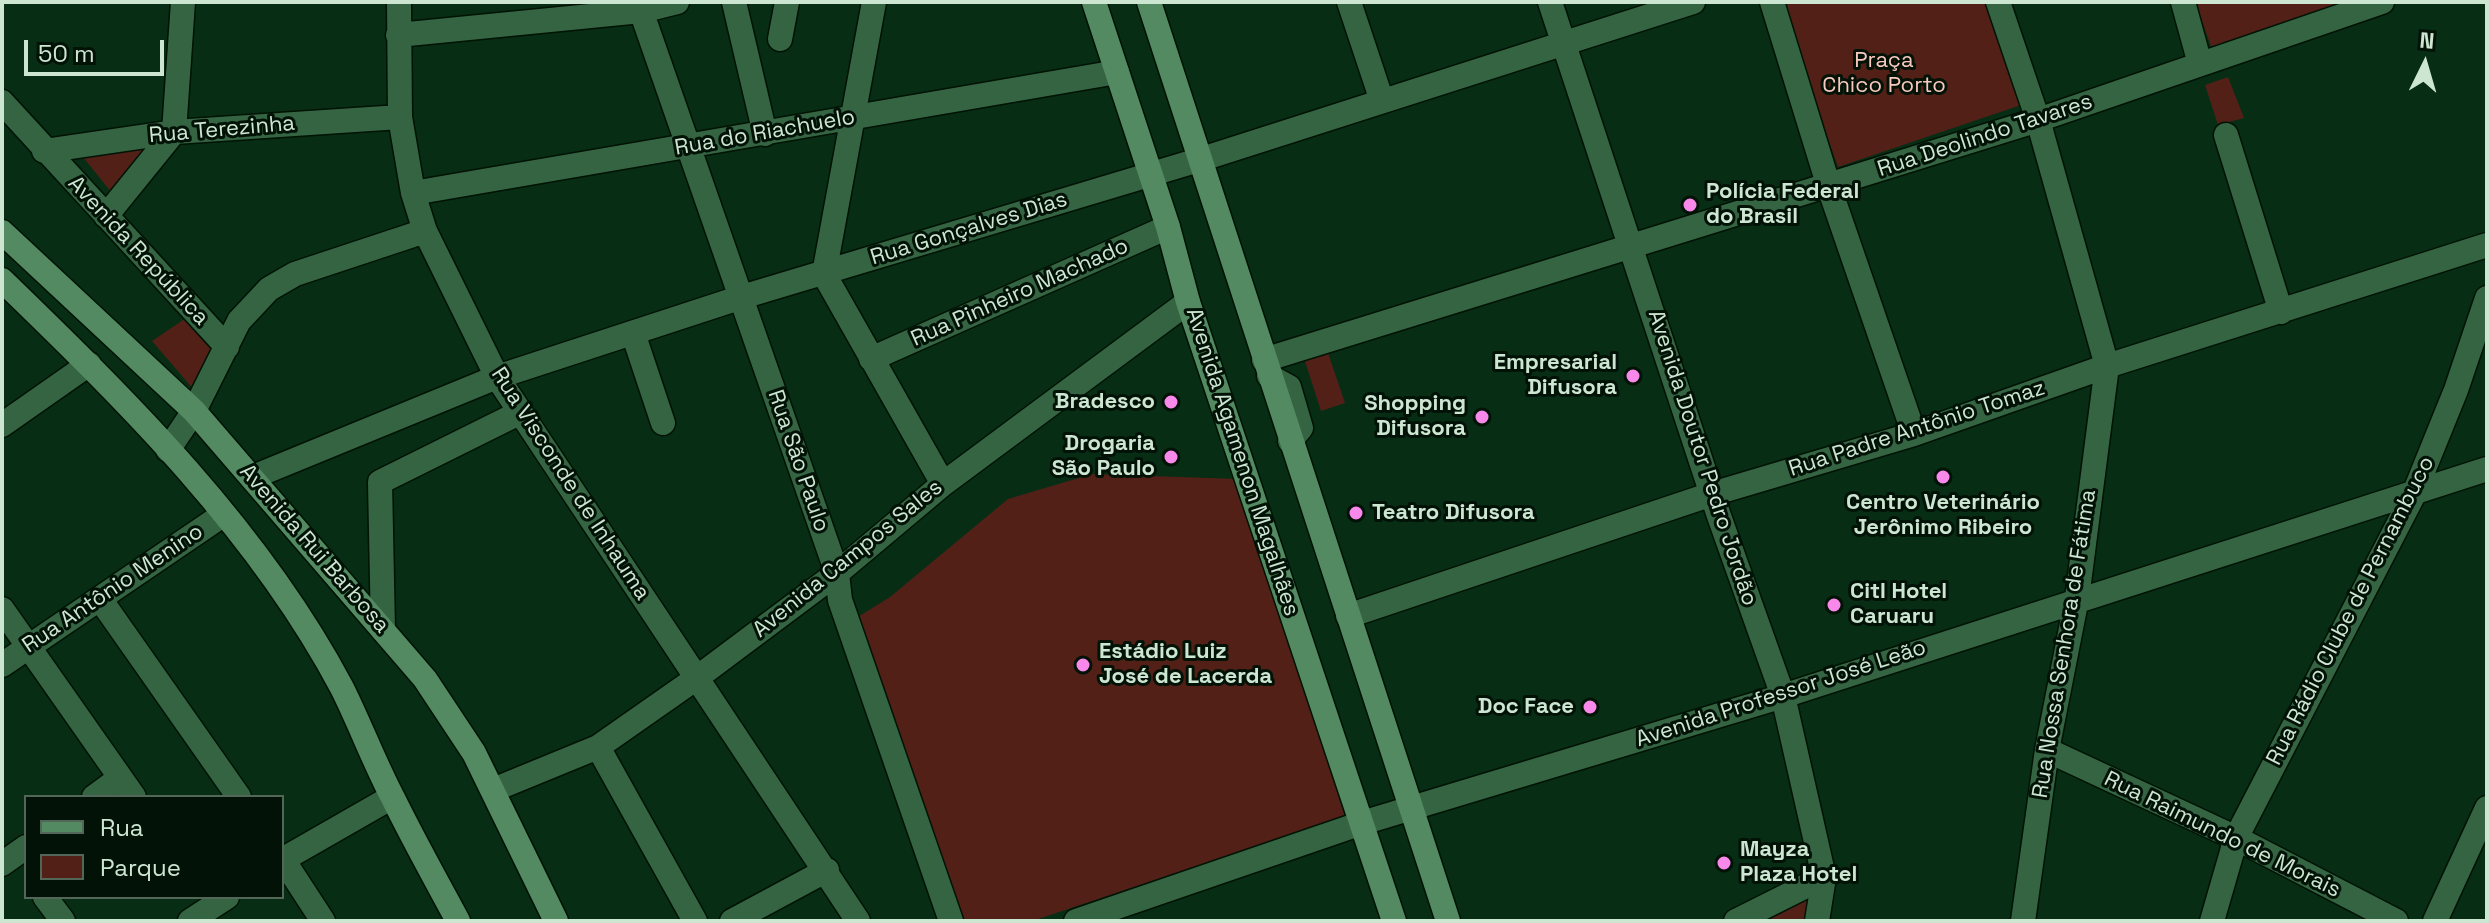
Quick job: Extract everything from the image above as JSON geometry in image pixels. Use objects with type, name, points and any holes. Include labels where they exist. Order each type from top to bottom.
[{"type":"main road","name":"Avenida Agamenon Magalhães","points":[[1094,2],[1168,227],[1188,302],[1394,921]]},
{"type":"main road","points":[[1149,2],[1448,921]]},
{"type":"main road","name":"Avenida Rui Barbosa","points":[[2,232],[194,411],[425,679],[474,753],[556,921]]},
{"type":"main road","name":"Avenida Rui Barbosa","points":[[2,280],[89,364],[168,450],[224,514],[286,599],[341,687],[392,797],[458,921]]},
{"type":"street","points":[[106,216],[174,132],[183,2]]},
{"type":"street","name":"Rua Visconde de Inhauma","points":[[399,2],[400,117],[413,193],[425,231],[497,377],[858,921]]},
{"type":"street","points":[[398,35],[677,2]]},
{"type":"street","points":[[734,2],[765,134]]},
{"type":"street","points":[[780,39],[787,2]]},
{"type":"street","points":[[874,2],[824,274],[943,484]]},
{"type":"street","points":[[1349,2],[1382,101]]},
{"type":"street","name":"Avenida Doutor Pedro Jordão","points":[[1550,2],[1712,494],[1783,696],[1824,877],[1817,921]]},
{"type":"street","name":"Rua Gonçalves Dias","points":[[253,477],[497,377],[742,297],[1202,159],[1693,2]]},
{"type":"street","points":[[1772,2],[1829,187],[1914,434]]},
{"type":"street","points":[[1998,2],[2038,120],[2107,366]]},
{"type":"street","points":[[2183,2],[2200,64]]},
{"type":"street","name":"Rua Deolindo Tavares","points":[[1267,368],[2038,120],[2382,2]]},
{"type":"street","name":"Rua São Paulo","points":[[640,6],[837,573],[840,600],[951,921]]},
{"type":"street","name":"Rua do Riachuelo","points":[[413,193],[1117,72]]},
{"type":"street","name":"Avenida República","points":[[2,102],[227,347]]},
{"type":"street","name":"Rua Terezinha","points":[[44,151],[174,132],[400,117]]},
{"type":"street","points":[[2226,135],[2281,312]]},
{"type":"street","name":"Rua Pinheiro Machado","points":[[871,359],[1168,227]]},
{"type":"street","points":[[168,450],[194,411],[251,306],[295,274],[425,231]]},
{"type":"street","name":"Rua Padre Antônio Tomaz","points":[[1348,616],[1712,494],[1914,434],[2107,366],[2487,245]]},
{"type":"street","name":"Rua Rádio Clube de Pernambuco","points":[[2212,921],[2236,838],[2413,496],[2456,390],[2487,298]]},
{"type":"street","name":"Avenida Campos Sales","points":[[493,790],[598,747],[698,677],[837,573],[943,484],[1188,302]]},
{"type":"street","points":[[633,333],[663,423]]},
{"type":"street","points":[[2,425],[89,364]]},
{"type":"street","name":"Rua Nossa Senhora de Fátima","points":[[2023,921],[2047,750],[2077,598],[2107,366]]},
{"type":"street","points":[[383,630],[380,482],[519,413]]},
{"type":"street","name":"Avenida Professor José Leão","points":[[1076,921],[1362,823],[1783,696],[2077,598],[2413,496],[2487,469]]},
{"type":"street","name":"Rua Antônio Menino","points":[[2,665],[224,514]]},
{"type":"street","points":[[100,599],[238,795]]},
{"type":"street","points":[[2,609],[127,788],[101,795]]},
{"type":"street","points":[[598,747],[695,921]]},
{"type":"street","name":"Rua Raimundo de Morais","points":[[2047,750],[2236,838],[2396,921]]},
{"type":"street","points":[[284,858],[392,797]]},
{"type":"street","points":[[2435,921],[2487,808]]},
{"type":"street","points":[[284,862],[323,921]]},
{"type":"street","points":[[732,921],[827,870]]},
{"type":"street","points":[[1736,921],[1824,877]]},
{"type":"street","points":[[46,899],[63,921]]},
{"type":"street","points":[[190,921],[218,905]]},
{"type":"green space","name":"Praça Chico Porto","points":[[1780,2],[1988,2],[2024,104],[1838,167]]},
{"type":"green space","points":[[2195,2],[2357,2],[2212,49]]},
{"type":"green space","points":[[2228,77],[2244,118],[2218,125],[2205,85]]},
{"type":"green space","points":[[161,143],[112,193],[78,151]]},
{"type":"green space","points":[[189,316],[216,348],[201,398],[152,341]]},
{"type":"green space","points":[[1326,347],[1345,403],[1321,411],[1303,355]]},
{"type":"green space","name":"Estádio Luiz José de Lacerda","points":[[1092,474],[1239,479],[1345,817],[1032,921],[959,921],[853,620],[890,597],[1008,499]]},
{"type":"green space","points":[[1815,895],[1811,921],[1767,921]]},
{"type":"place","name":"Polícia Federal do Brasil","points":[[1690,205]]},
{"type":"place","name":"Empresarial Difusora","points":[[1633,376]]},
{"type":"place","name":"Bradesco","points":[[1171,402]]},
{"type":"place","name":"Shopping Difusora","points":[[1482,417]]},
{"type":"place","name":"Drogaria São Paulo","points":[[1171,457]]},
{"type":"place","name":"Centro Veterinário Jerônimo Ribeiro","points":[[1943,477]]},
{"type":"place","name":"Teatro Difusora","points":[[1356,513]]},
{"type":"place","name":"CitI Hotel Caruaru","points":[[1834,605]]},
{"type":"place","name":"Estádio Luiz José de Lacerda","points":[[1083,665]]},
{"type":"place","name":"Doc Face","points":[[1590,707]]},
{"type":"place","name":"Mayza Plaza Hotel","points":[[1724,863]]}]
